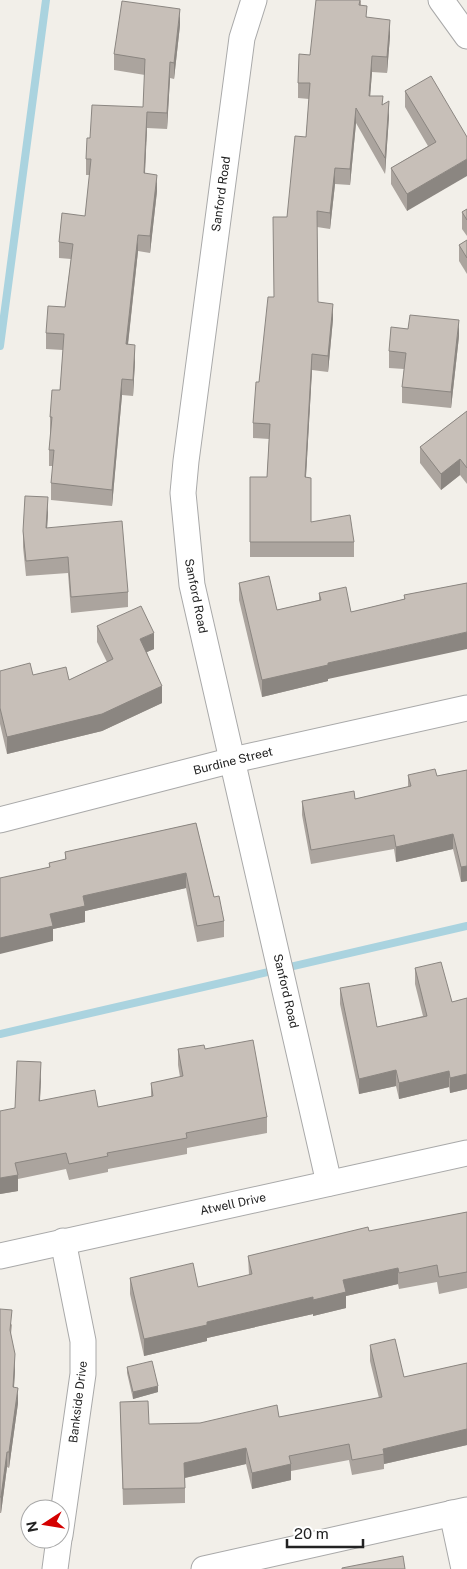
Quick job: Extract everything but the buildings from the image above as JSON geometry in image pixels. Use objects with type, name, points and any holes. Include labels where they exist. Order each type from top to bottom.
[{"type":"street","name":"Sanford Road","points":[[254,0],[242,38],[183,493],[192,585],[272,928],[329,1184]]},
{"type":"street","points":[[441,0],[467,36]]},
{"type":"street","name":"Burdine Street","points":[[0,820],[233,760],[467,708]]},
{"type":"street","name":"Atwell Drive","points":[[0,1256],[63,1240],[467,1153]]},
{"type":"street","name":"Bankside Drive","points":[[63,1240],[84,1341],[83,1374],[65,1499]]},
{"type":"street","points":[[204,1569],[459,1511],[464,1569]]},
{"type":"street","points":[[55,1569],[58,1549]]},
{"type":"waterway","points":[[0,346],[46,0]]},
{"type":"waterway","points":[[0,1034],[467,926]]}]
